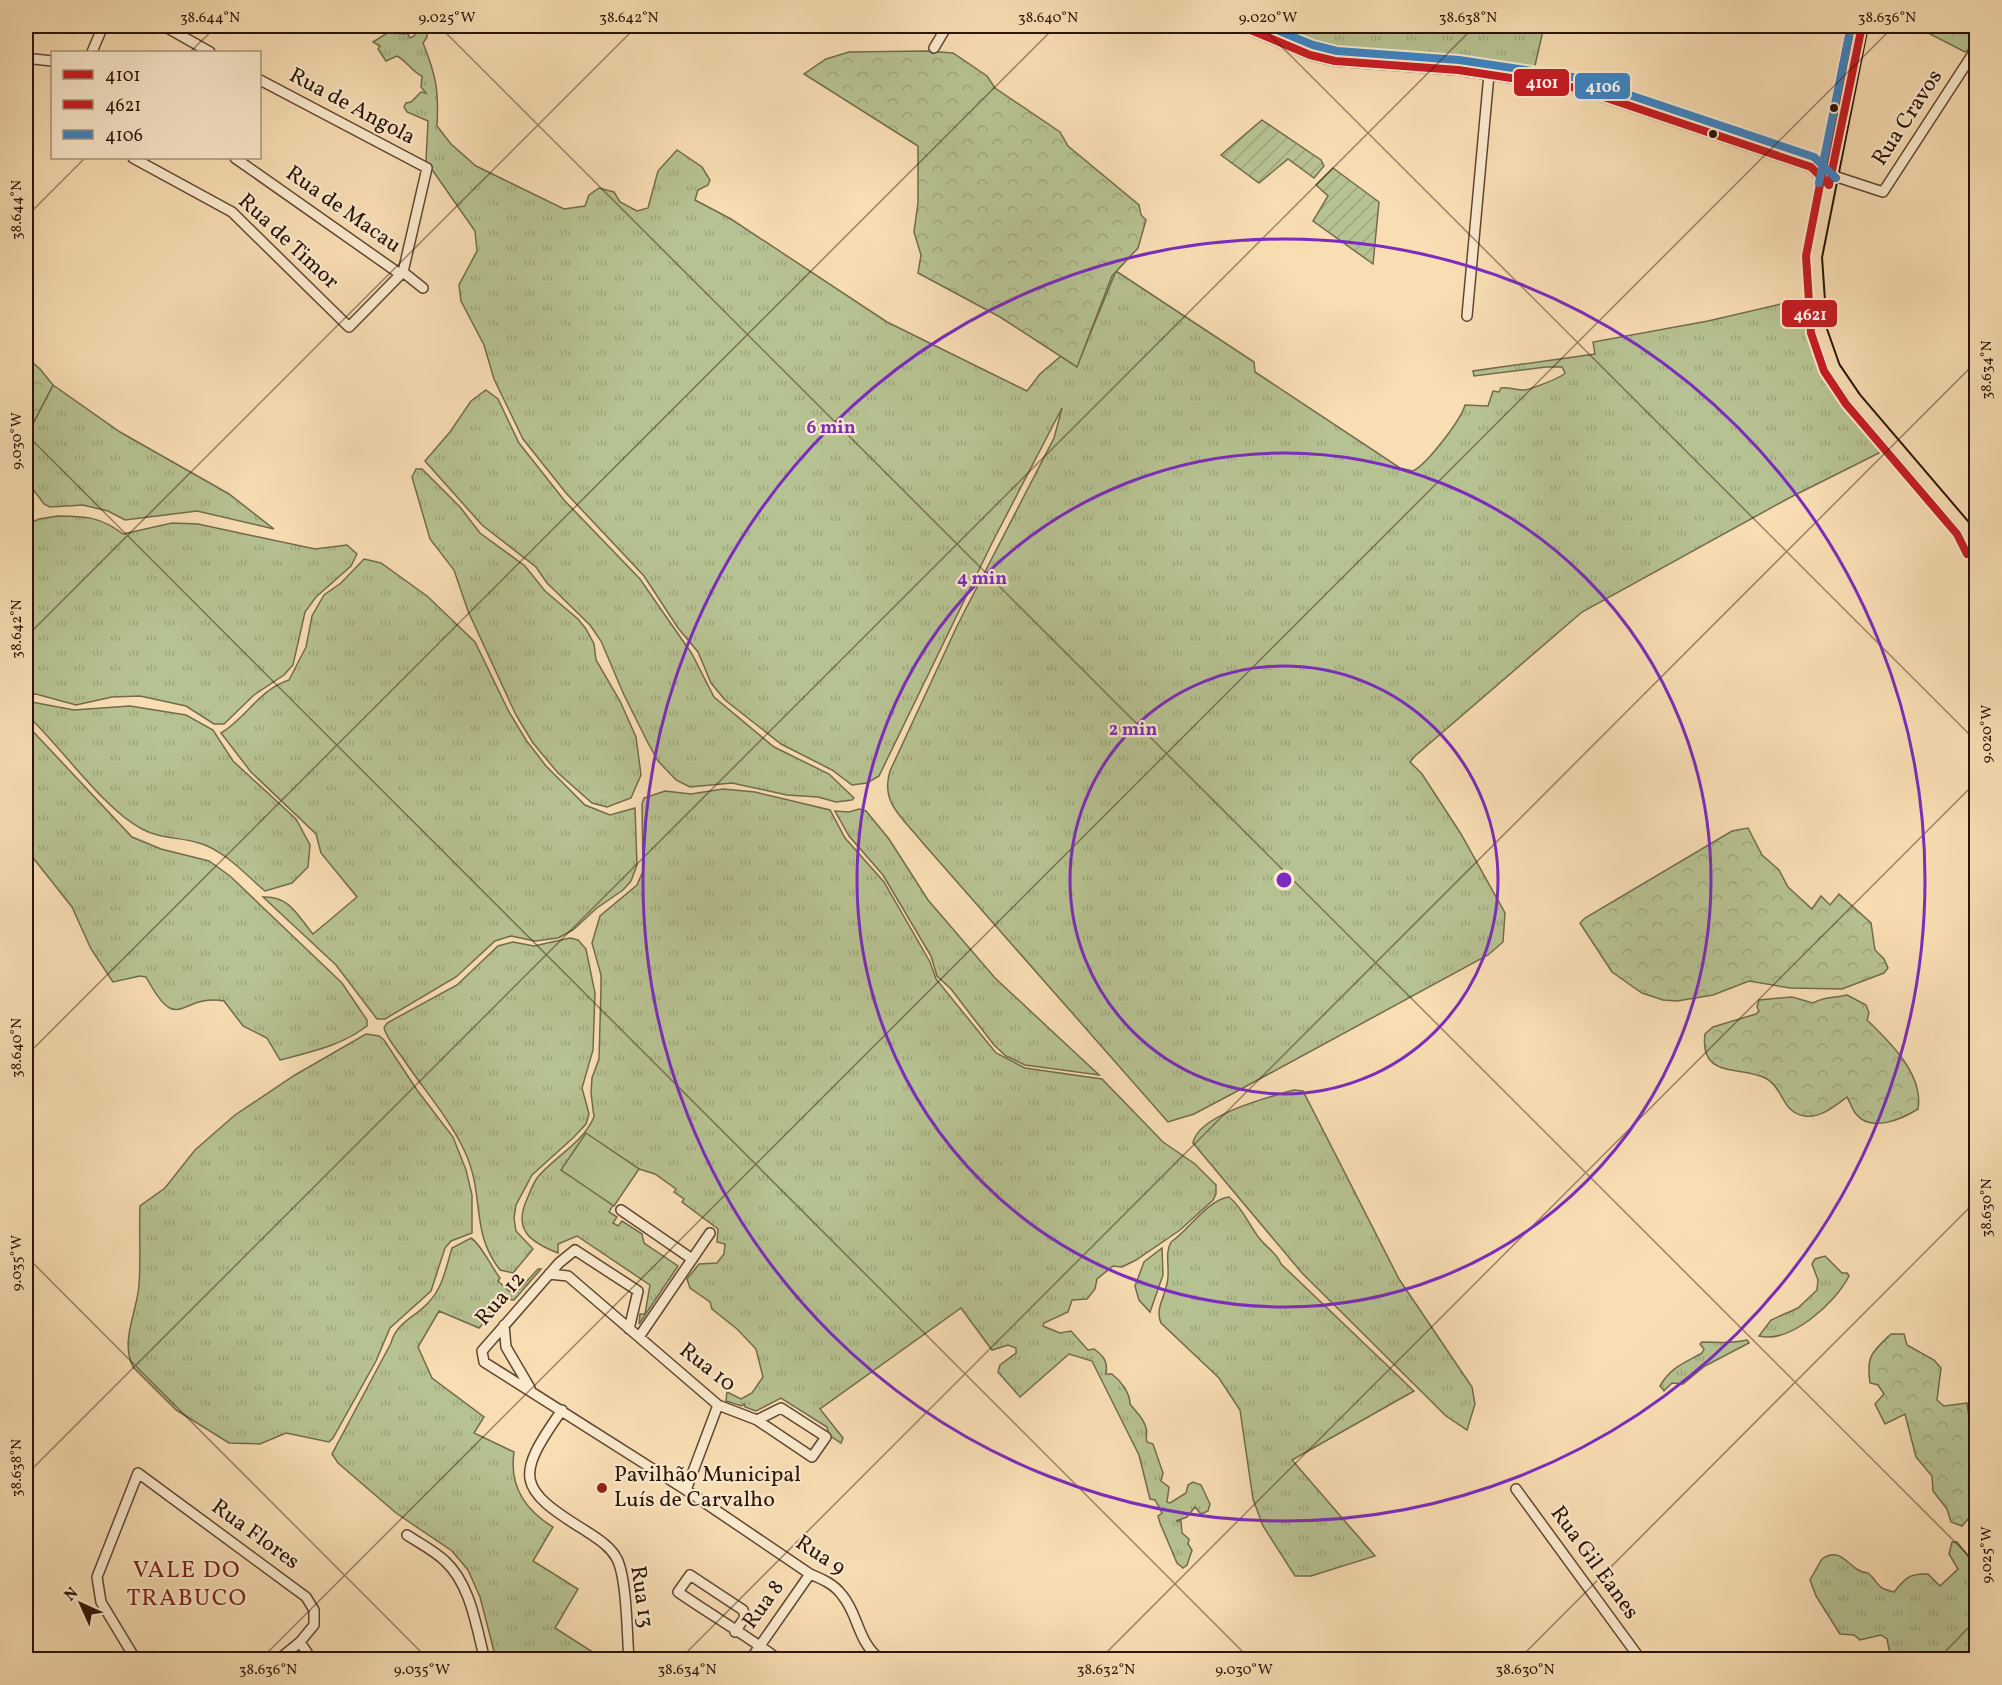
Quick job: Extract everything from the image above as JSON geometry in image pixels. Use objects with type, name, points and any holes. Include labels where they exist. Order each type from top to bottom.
[{"type":"main road","points":[[1862,26],[1816,257],[1816,292],[1821,330],[1834,368],[1855,398],[1966,528],[1977,549]]},
{"type":"street","points":[[92,51],[103,26]]},
{"type":"street","points":[[164,26],[208,51]]},
{"type":"street","points":[[934,48],[947,26]]},
{"type":"street","points":[[1241,26],[1310,55],[1335,61],[1489,74],[1577,88],[1831,174]]},
{"type":"street","name":"Rua Cravos","points":[[1831,174],[1883,192],[1977,49]]},
{"type":"street","points":[[34,59],[51,61]]},
{"type":"street","points":[[1467,316],[1489,74]]},
{"type":"street","name":"Rua de Angola","points":[[261,81],[427,168],[401,273]]},
{"type":"street","name":"Rua de Timor","points":[[135,159],[232,212],[349,327],[401,273]]},
{"type":"street","name":"Rua de Macau","points":[[236,159],[423,288]]},
{"type":"street","points":[[1811,167],[1831,174]]},
{"type":"street","points":[[621,1210],[692,1259]]},
{"type":"street","points":[[639,1337],[710,1233]]},
{"type":"street","points":[[549,1274],[575,1250],[638,1291],[629,1329]]},
{"type":"street","name":"Rua 10","points":[[549,1274],[568,1276],[718,1406],[757,1420],[812,1457],[826,1437],[781,1408],[757,1420]]},
{"type":"street","name":"Rua 12","points":[[482,1351],[549,1274]]},
{"type":"street","name":"Rua 9","points":[[504,1325],[506,1347],[531,1390]]},
{"type":"street","name":"Rua 9","points":[[482,1351],[484,1362],[686,1490],[810,1574],[829,1582],[843,1595],[869,1651],[880,1659]]},
{"type":"street","points":[[686,1490],[718,1406]]},
{"type":"street","name":"Rua 13","points":[[562,1410],[530,1459],[529,1477],[536,1494],[552,1510],[603,1542],[618,1560],[629,1659]]},
{"type":"street","name":"Rua Flores","points":[[136,1659],[101,1602],[97,1577],[138,1473],[306,1597],[314,1610],[314,1625],[300,1642]]},
{"type":"street","name":"Rua Gil Eanes","points":[[1516,1489],[1641,1659]]},
{"type":"street","points":[[407,1534],[445,1560],[457,1574],[466,1591],[485,1659]]},
{"type":"street","name":"Rua 8","points":[[750,1659],[810,1574]]},
{"type":"street","points":[[735,1632],[745,1617],[743,1610],[690,1575],[678,1593],[735,1632],[760,1645],[779,1659]]},
{"type":"street","points":[[278,1659],[300,1642],[312,1659]]},
{"type":"green space","points":[[419,26],[427,26],[427,37],[423,43],[436,83],[437,126],[451,144],[476,166],[564,209],[585,206],[589,195],[599,188],[614,192],[620,202],[637,211],[648,208],[658,171],[677,150],[702,167],[710,180],[708,185],[698,190],[695,200],[731,219],[887,322],[1027,391],[1040,374],[1061,356],[1077,366],[1116,271],[1254,362],[1255,372],[1400,468],[1413,471],[1443,441],[1465,405],[1488,406],[1493,391],[1499,392],[1501,388],[1525,390],[1565,373],[1562,367],[1474,376],[1473,371],[1595,354],[1593,342],[1708,321],[1785,303],[1806,313],[1838,384],[1889,448],[1789,498],[1582,612],[1415,756],[1410,762],[1422,774],[1461,834],[1505,913],[1503,942],[1488,955],[1230,1095],[1194,1114],[1168,1122],[895,810],[888,792],[890,771],[958,624],[1054,438],[1062,408],[992,543],[879,776],[867,783],[852,785],[832,770],[781,744],[725,700],[711,683],[698,652],[678,628],[644,576],[566,493],[523,439],[494,379],[484,345],[461,301],[459,285],[477,251],[475,231],[426,161],[428,121],[407,112],[404,107],[421,92],[426,93],[421,87],[422,76],[397,56],[386,61],[378,49],[380,46],[373,42],[387,33],[408,34],[410,38],[414,36]]},
{"type":"green space","points":[[1251,26],[1544,26],[1534,70],[1387,62],[1326,53]]},
{"type":"green space","points":[[1920,26],[1976,26],[1975,41],[1972,47],[1965,52],[1926,32]]},
{"type":"green space","points":[[849,52],[953,53],[987,76],[995,88],[1060,132],[1068,146],[1139,205],[1141,215],[1146,220],[1138,248],[1112,276],[1077,367],[1000,317],[918,273],[921,255],[914,232],[918,203],[918,146],[804,74],[826,59]]},
{"type":"green space","points":[[1262,120],[1321,160],[1324,166],[1314,178],[1288,159],[1259,183],[1221,155]]},
{"type":"green space","points":[[1333,168],[1379,202],[1373,264],[1313,221],[1328,196],[1316,185]]},
{"type":"green space","points":[[26,357],[53,385],[26,437]]},
{"type":"green space","points":[[53,385],[120,432],[229,494],[274,529],[197,511],[125,520],[108,511],[83,505],[50,507],[44,504],[26,480],[26,437]]},
{"type":"green space","points":[[486,390],[498,399],[519,443],[564,500],[640,579],[692,654],[714,697],[774,747],[829,774],[854,798],[852,800],[836,802],[818,797],[787,795],[732,783],[690,787],[676,780],[658,761],[624,695],[601,641],[590,625],[547,583],[536,567],[482,525],[425,461],[450,432],[471,401]]},
{"type":"green space","points":[[416,469],[422,469],[460,507],[480,533],[525,566],[545,591],[578,619],[586,629],[594,644],[596,660],[620,701],[636,737],[641,775],[631,798],[607,807],[592,803],[558,773],[533,743],[516,715],[468,611],[454,570],[430,539],[412,477]]},
{"type":"green space","points":[[76,516],[100,521],[123,534],[172,523],[198,524],[315,549],[347,545],[357,554],[351,566],[316,597],[305,612],[293,665],[284,675],[254,695],[224,724],[214,724],[186,706],[140,696],[112,697],[76,705],[36,694],[26,695],[26,525],[39,519]]},
{"type":"green space","points":[[364,559],[381,563],[427,596],[475,642],[509,712],[526,740],[546,766],[585,805],[610,815],[635,808],[637,865],[631,881],[623,890],[597,908],[573,930],[558,938],[535,941],[511,936],[495,941],[456,977],[385,1019],[377,1019],[336,965],[263,897],[286,903],[313,934],[357,897],[321,853],[316,834],[251,772],[221,733],[261,697],[289,680],[306,647],[312,616],[324,595],[341,583]]},
{"type":"green space","points":[[26,701],[74,710],[130,706],[186,715],[213,730],[233,761],[296,819],[310,845],[308,867],[292,883],[265,891],[234,864],[208,846],[156,835],[142,829],[112,807],[26,714]]},
{"type":"green space","points":[[26,724],[132,837],[161,849],[209,861],[230,876],[342,983],[367,1020],[367,1026],[347,1039],[280,1060],[267,1038],[243,1026],[224,1001],[209,1000],[173,1009],[157,995],[146,977],[140,976],[113,982],[91,949],[72,907],[26,849]]},
{"type":"green space","points":[[723,789],[755,792],[830,810],[845,838],[884,882],[930,962],[936,979],[996,1053],[1025,1068],[1102,1079],[1163,1142],[1195,1164],[1216,1185],[1213,1200],[1180,1230],[1136,1260],[1122,1267],[1113,1266],[1097,1279],[1095,1289],[1087,1299],[1072,1300],[1068,1312],[1044,1323],[1043,1326],[1060,1333],[1071,1331],[1088,1350],[1094,1349],[1100,1354],[1106,1363],[1106,1374],[1112,1374],[1119,1380],[1130,1404],[1145,1424],[1147,1442],[1153,1444],[1163,1473],[1161,1481],[1169,1487],[1167,1502],[1170,1503],[1186,1493],[1188,1485],[1193,1482],[1201,1485],[1210,1504],[1208,1511],[1201,1514],[1195,1507],[1187,1517],[1176,1521],[1181,1521],[1182,1533],[1189,1539],[1188,1544],[1192,1550],[1187,1565],[1183,1568],[1177,1563],[1160,1523],[1158,1516],[1162,1513],[1155,1500],[1150,1499],[1139,1455],[1092,1361],[1069,1354],[1020,1397],[998,1372],[1000,1365],[1016,1353],[1016,1348],[1008,1345],[992,1350],[961,1308],[820,1409],[843,1438],[841,1443],[829,1435],[827,1427],[781,1398],[756,1411],[745,1407],[744,1404],[742,1406],[726,1401],[727,1392],[741,1399],[752,1393],[763,1377],[756,1349],[737,1329],[712,1309],[710,1302],[690,1288],[687,1279],[699,1264],[717,1263],[724,1254],[725,1244],[717,1242],[718,1229],[682,1202],[684,1199],[674,1192],[676,1189],[655,1174],[639,1169],[586,1134],[562,1170],[613,1205],[609,1212],[617,1217],[613,1223],[618,1226],[622,1221],[642,1234],[644,1243],[678,1266],[639,1324],[640,1314],[645,1314],[650,1285],[577,1236],[558,1244],[558,1253],[539,1244],[527,1234],[523,1227],[523,1210],[536,1180],[583,1135],[594,1117],[591,1093],[592,1078],[599,1059],[601,975],[592,943],[600,916],[637,885],[643,871],[642,804],[644,798],[665,791],[691,794]]},
{"type":"green space","points":[[859,809],[866,811],[889,839],[928,900],[995,978],[1099,1075],[1025,1065],[1006,1056],[994,1045],[951,989],[937,976],[931,956],[883,875],[849,836],[835,811],[849,812]]},
{"type":"green space","points":[[1748,828],[1762,855],[1779,870],[1788,887],[1812,909],[1821,896],[1830,905],[1839,894],[1871,923],[1875,950],[1884,959],[1888,968],[1884,973],[1842,989],[1790,988],[1749,981],[1713,995],[1677,1001],[1663,1000],[1642,993],[1612,972],[1580,923],[1732,831]]},
{"type":"green space","points":[[570,938],[578,940],[586,949],[595,993],[593,1050],[582,1088],[589,1114],[586,1124],[574,1137],[532,1175],[516,1205],[514,1218],[516,1231],[533,1249],[513,1273],[500,1270],[485,1242],[475,1183],[459,1140],[392,1044],[384,1028],[387,1023],[457,985],[498,946],[513,942],[534,946]]},
{"type":"green space","points":[[1847,995],[1866,1005],[1869,1013],[1867,1020],[1886,1038],[1911,1072],[1916,1084],[1918,1109],[1904,1117],[1887,1122],[1870,1123],[1862,1120],[1856,1114],[1847,1097],[1817,1115],[1797,1114],[1787,1106],[1773,1083],[1757,1075],[1715,1065],[1705,1049],[1705,1034],[1713,1027],[1756,1014],[1759,1011],[1757,1007],[1759,1000],[1792,997],[1813,1003],[1822,999]]},
{"type":"green space","points":[[366,1034],[379,1036],[384,1040],[417,1090],[453,1137],[466,1170],[472,1195],[472,1233],[451,1241],[445,1248],[431,1291],[390,1328],[376,1361],[329,1442],[286,1433],[260,1444],[229,1443],[176,1410],[133,1367],[129,1357],[130,1326],[139,1285],[140,1206],[165,1188],[195,1150],[235,1115],[295,1075]]},
{"type":"green space","points":[[1294,1090],[1303,1091],[1399,1279],[1472,1387],[1475,1404],[1467,1430],[1446,1416],[1302,1273],[1193,1143],[1198,1133],[1207,1124],[1221,1116],[1252,1102]]},
{"type":"green space","points":[[586,1133],[639,1169],[614,1206],[561,1170]]},
{"type":"green space","points":[[1229,1197],[1281,1264],[1414,1391],[1292,1460],[1375,1556],[1311,1576],[1295,1576],[1263,1526],[1253,1499],[1240,1410],[1219,1378],[1161,1323],[1159,1317],[1167,1282],[1171,1242],[1206,1209],[1221,1199]]},
{"type":"green space","points":[[471,1238],[500,1278],[498,1281],[509,1291],[516,1293],[538,1269],[541,1269],[514,1300],[505,1299],[479,1328],[439,1311],[418,1347],[432,1378],[484,1417],[474,1433],[514,1452],[514,1476],[521,1496],[534,1513],[553,1527],[533,1561],[578,1589],[555,1628],[591,1651],[585,1659],[496,1659],[480,1597],[468,1570],[452,1551],[396,1513],[338,1463],[332,1454],[397,1330],[433,1297],[443,1277],[452,1248]]},
{"type":"green space","points":[[1162,1248],[1163,1275],[1150,1312],[1139,1300],[1135,1286],[1144,1262]]},
{"type":"green space","points":[[1825,1256],[1842,1273],[1847,1273],[1849,1276],[1834,1297],[1811,1319],[1785,1334],[1772,1337],[1759,1336],[1771,1320],[1798,1308],[1817,1290],[1818,1280],[1812,1264],[1815,1259]]},
{"type":"green space","points":[[1891,1334],[1904,1334],[1907,1345],[1934,1360],[1941,1368],[1937,1400],[1944,1406],[1967,1403],[1970,1424],[1976,1418],[1976,1520],[1968,1519],[1962,1526],[1951,1522],[1947,1509],[1933,1491],[1932,1476],[1916,1457],[1905,1414],[1885,1424],[1875,1404],[1884,1394],[1878,1385],[1870,1383],[1870,1360],[1875,1350]]},
{"type":"green space","points":[[1747,1340],[1749,1343],[1705,1366],[1683,1384],[1672,1383],[1664,1391],[1660,1386],[1673,1370],[1702,1353],[1704,1349],[1700,1344],[1702,1342]]},
{"type":"green space","points":[[1952,1542],[1957,1542],[1976,1566],[1976,1640],[1965,1659],[1891,1659],[1887,1639],[1881,1635],[1860,1640],[1854,1635],[1840,1634],[1816,1596],[1810,1580],[1822,1559],[1829,1555],[1836,1555],[1856,1569],[1868,1573],[1881,1587],[1894,1592],[1908,1577],[1917,1574],[1928,1574],[1940,1586],[1958,1569],[1949,1554]]},
{"type":"transit line","name":"4101","points":[[1241,26],[1310,55],[1335,61],[1458,70],[1577,88],[1811,167],[1829,185]]},
{"type":"transit line","name":"4106","points":[[1267,26],[1313,45],[1337,51],[1459,60],[1579,78],[1814,157],[1836,178]]},
{"type":"transit line","name":"4621","points":[[1851,26],[1806,256],[1811,333],[1824,371],[1846,404],[1957,534],[1967,554]]},
{"type":"transit line","name":"4106","points":[[1819,183],[1851,26]]},
{"type":"transit line","name":"4101","points":[[1829,185],[1862,26]]},
{"type":"place","name":"Pavilhão Municipal Luís de Carvalho","points":[[602,1488]]},
{"type":"district","name":"VALE DO TRABUCO","points":[[187,1585]]}]
